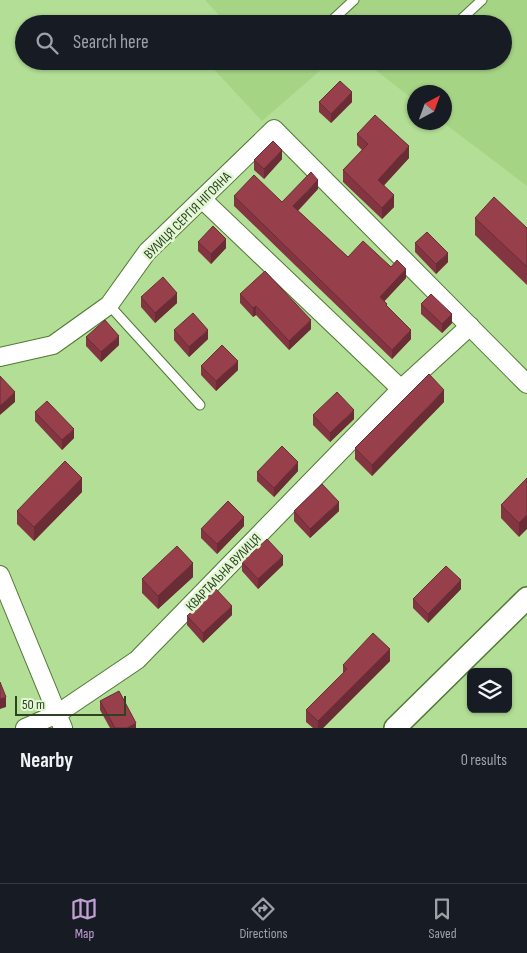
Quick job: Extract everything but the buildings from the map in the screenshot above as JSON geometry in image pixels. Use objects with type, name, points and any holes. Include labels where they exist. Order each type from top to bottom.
[{"type":"street","name":"ВУЛИЦЯ СЕРГІЯ НІГОЯНА","points":[[0,357],[53,345],[109,305],[146,252],[274,129],[470,326]]},
{"type":"street","points":[[202,199],[401,389]]},
{"type":"street","points":[[470,326],[527,384]]},
{"type":"street","name":"КВАРТАЛЬНА ВУЛИЦЯ","points":[[25,728],[60,721],[137,660],[401,389],[470,326]]},
{"type":"street","points":[[0,575],[60,721]]},
{"type":"street","points":[[395,728],[527,598]]},
{"type":"lane","points":[[338,15],[354,0]]},
{"type":"lane","points":[[466,15],[482,0]]},
{"type":"lane","points":[[109,305],[200,405]]},
{"type":"shaded area","points":[[205,0],[527,0],[527,186],[452,129],[452,85],[407,85],[407,95],[376,70],[512,70],[512,15],[219,15]]},
{"type":"shaded area","points":[[215,70],[321,70],[262,121]]}]
